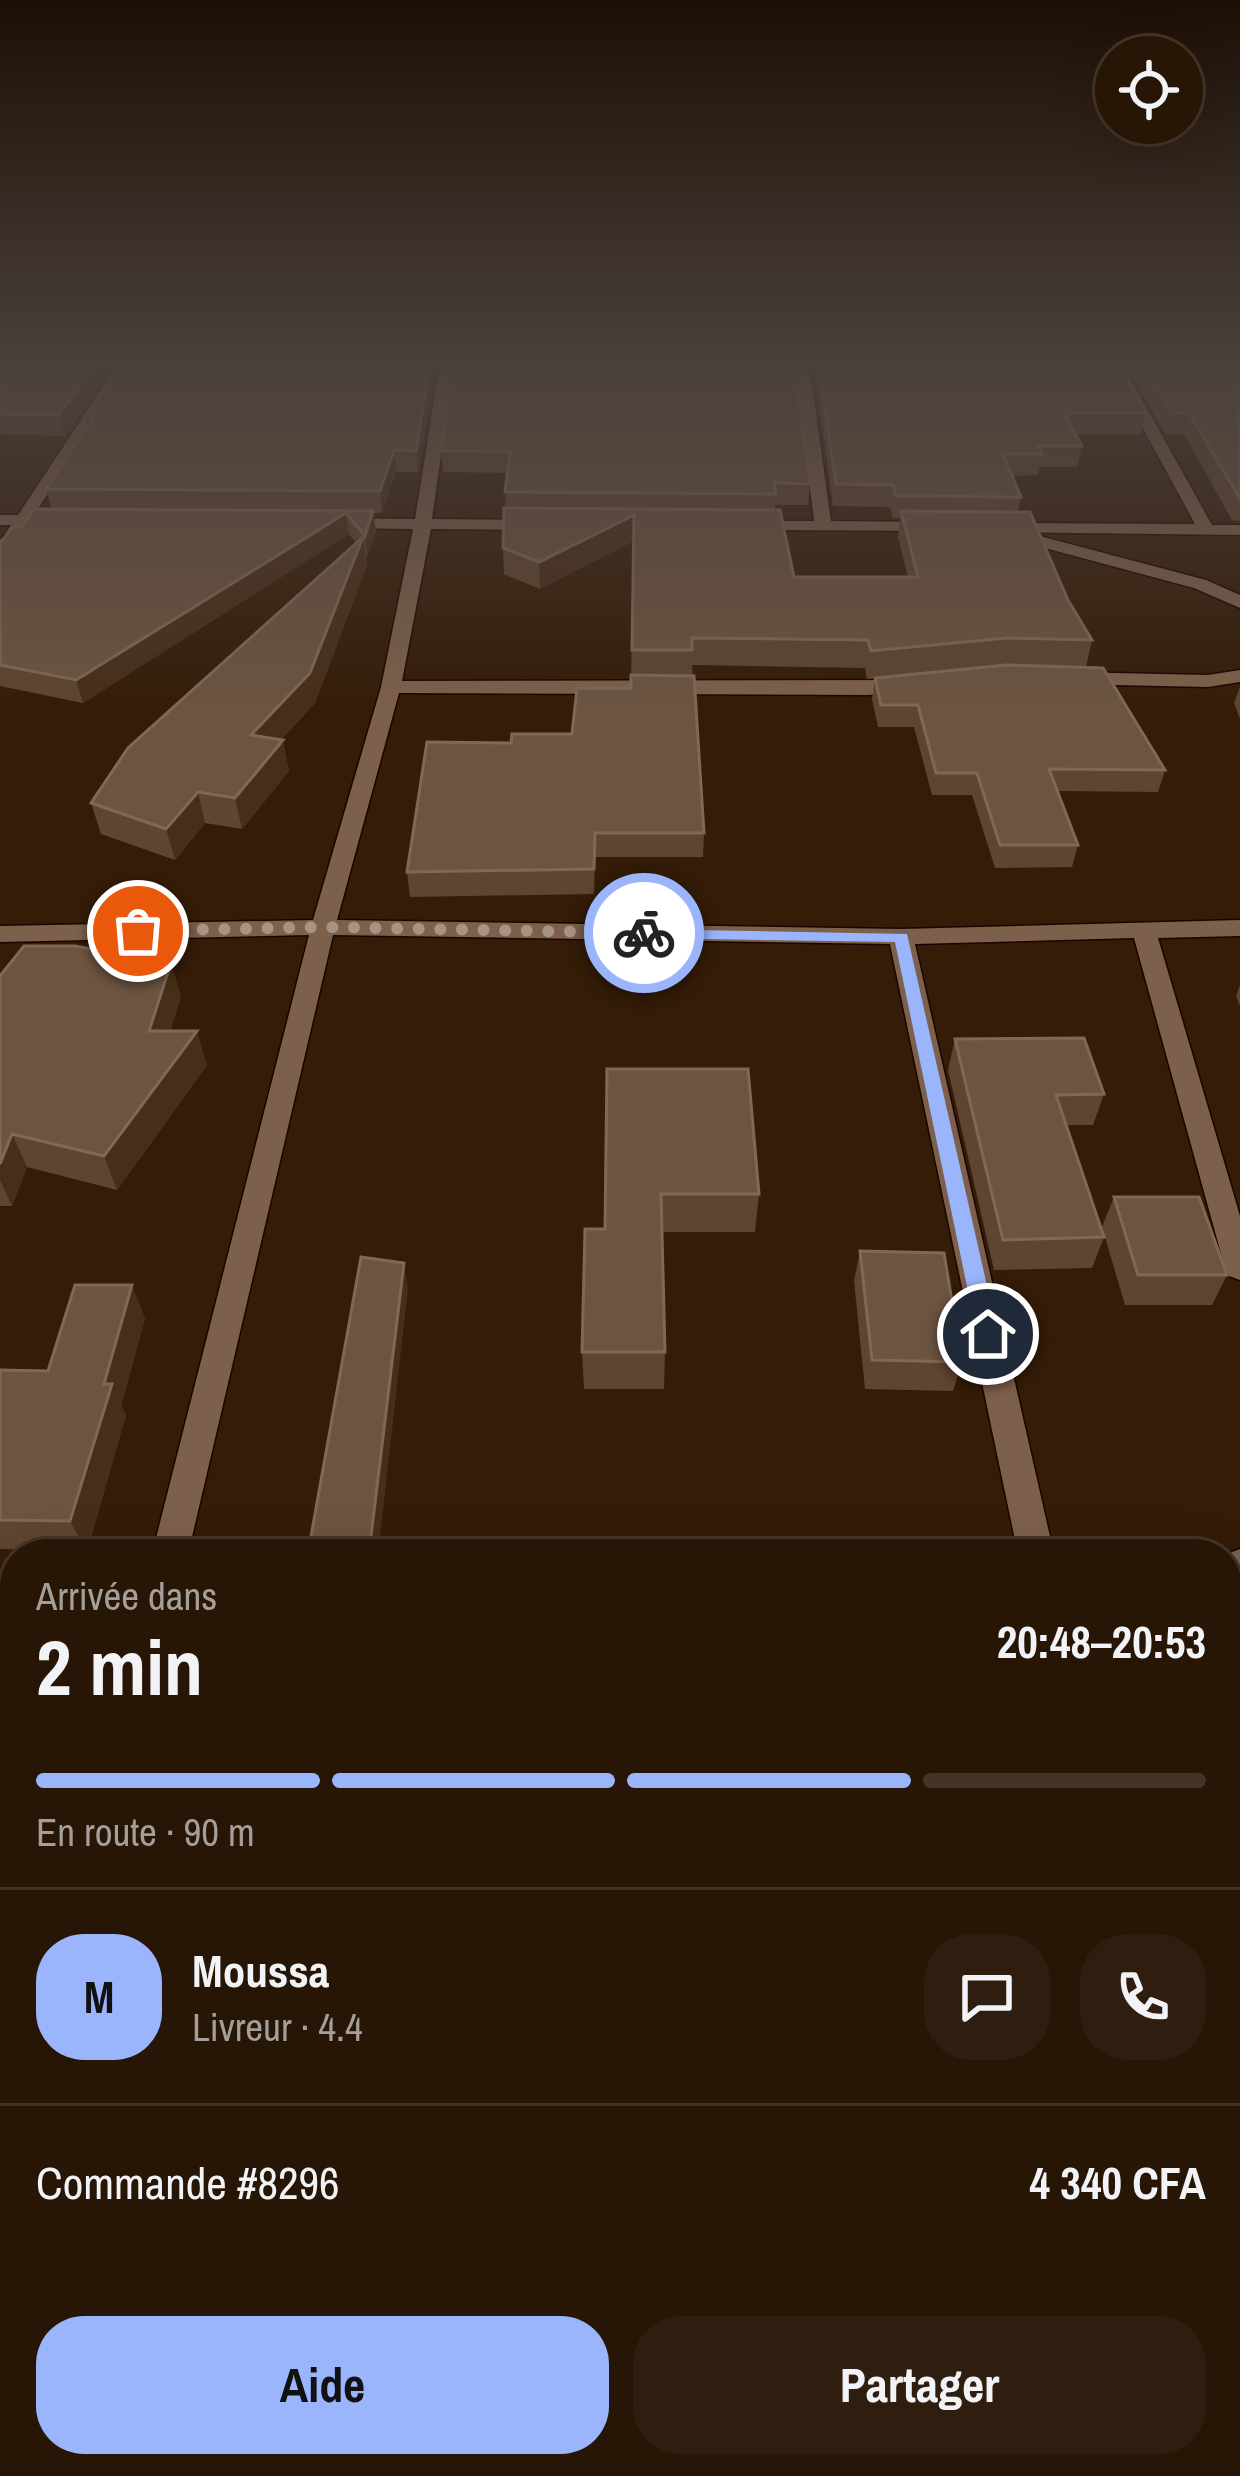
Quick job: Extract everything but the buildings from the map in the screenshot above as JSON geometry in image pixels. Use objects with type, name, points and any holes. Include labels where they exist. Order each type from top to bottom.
[{"type":"street","points":[[0,555],[51,480]]},
{"type":"street","points":[[174,1539],[323,927],[391,687],[430,480]]},
{"type":"street","points":[[817,480],[823,526]]},
{"type":"street","points":[[1179,480],[1206,529]]},
{"type":"street","points":[[0,520],[95,521]]},
{"type":"street","points":[[306,523],[564,525]]},
{"type":"street","points":[[729,526],[961,527]]},
{"type":"street","points":[[1240,530],[983,527],[1111,557],[1240,602]]},
{"type":"street","points":[[1047,677],[1208,681],[1240,676]]},
{"type":"street","points":[[391,687],[868,689],[934,682]]},
{"type":"street","points":[[0,934],[323,927],[902,937],[1240,928]]},
{"type":"street","points":[[1144,931],[1240,1268]]},
{"type":"street","points":[[902,937],[1033,1539]]},
{"type":"way so far","points":[[138,931],[323,927],[644,933]]},
{"type":"route","points":[[644,933],[902,937],[988,1334]]}]
